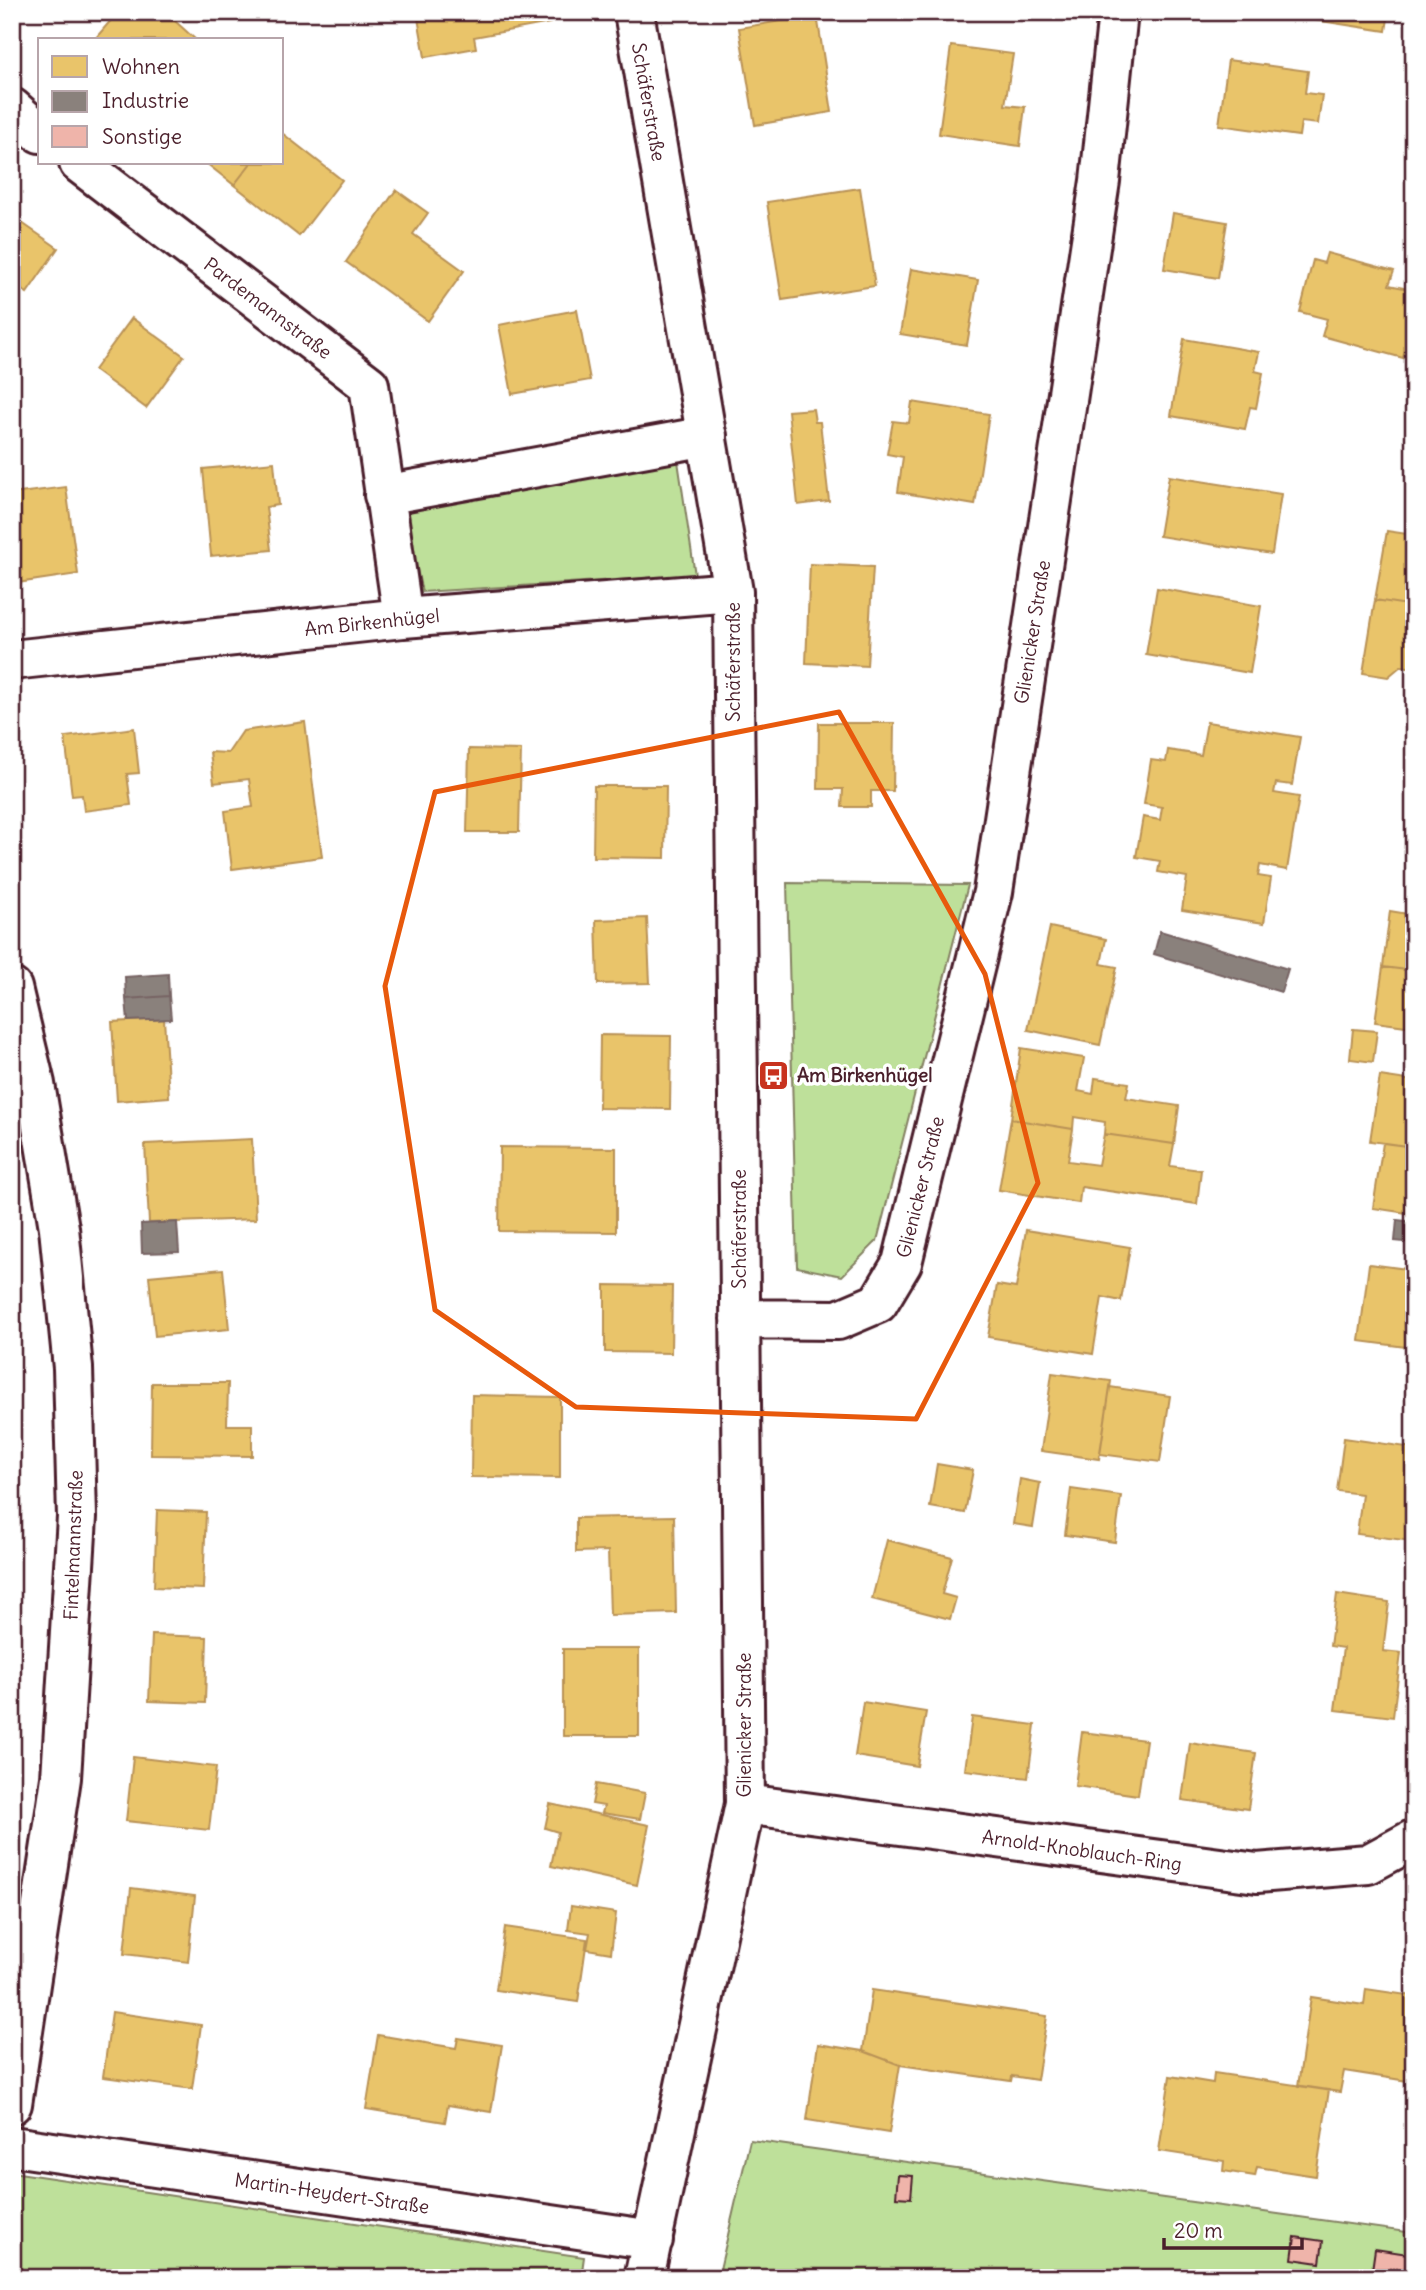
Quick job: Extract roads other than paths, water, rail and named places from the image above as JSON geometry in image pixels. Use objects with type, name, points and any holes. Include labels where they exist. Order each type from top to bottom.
[{"type":"street","name":"Schäferstraße","points":[[634,12],[733,592],[740,1319]]},
{"type":"street","name":"Glienicker Straße","points":[[644,2278],[745,1804],[740,1319],[838,1320],[878,1303],[902,1263],[993,892],[1098,194],[1118,12]]},
{"type":"street","points":[[12,108],[38,131]]},
{"type":"street","name":"Pardemannstraße","points":[[80,164],[369,385],[403,618]]},
{"type":"street","points":[[384,495],[707,436]]},
{"type":"street","name":"Am Birkenhügel","points":[[12,660],[403,618],[733,592]]},
{"type":"street","name":"Fintelmannstraße","points":[[12,988],[35,1084],[59,1228],[73,1368],[77,1517],[61,1778],[12,2104]]},
{"type":"street","name":"Arnold-Knoblauch-Ring","points":[[745,1804],[1257,1873],[1368,1864],[1414,1839]]},
{"type":"street","name":"Martin-Heydert-Straße","points":[[12,2146],[653,2239]]},
{"type":"place","name":"Am Birkenhügel","points":[[774,1075]]}]
